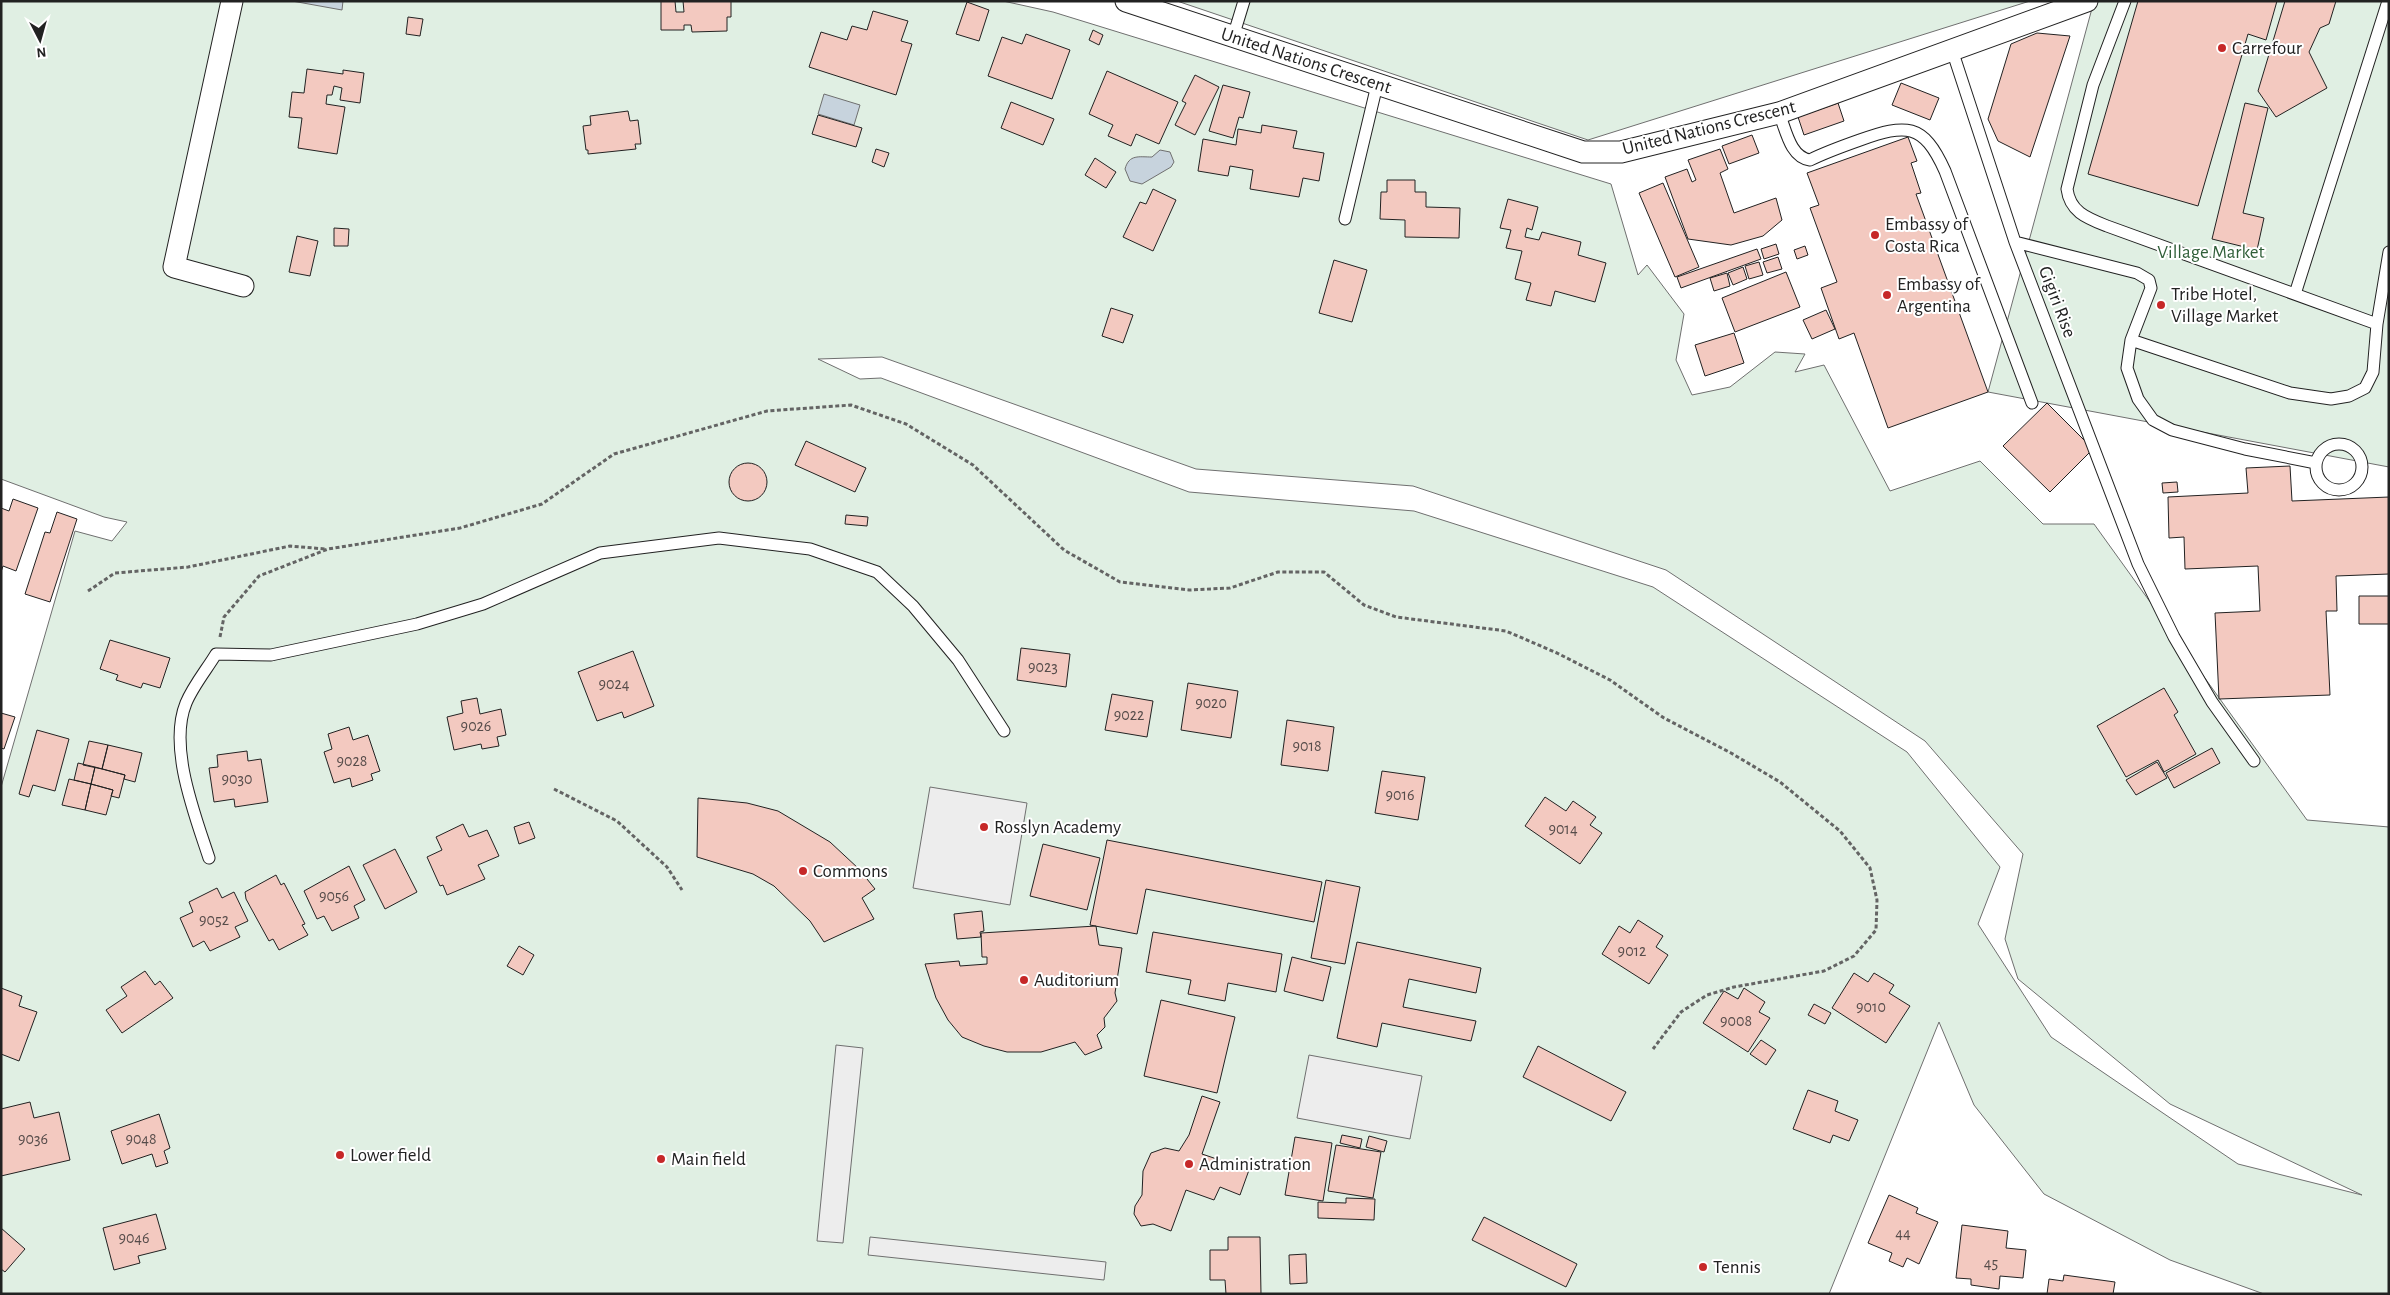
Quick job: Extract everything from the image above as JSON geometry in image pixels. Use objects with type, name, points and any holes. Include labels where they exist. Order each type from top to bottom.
[{"type":"street","points":[[232,1],[174,267],[243,286]]},
{"type":"street","name":"United Nations Crescent","points":[[1126,1],[1583,152],[1621,152],[1779,113],[2087,1]]},
{"type":"lane","points":[[1233,37],[1244,1]]},
{"type":"lane","points":[[2126,1],[2092,84],[2067,189],[2068,199],[2082,216],[2098,223],[2377,324]]},
{"type":"lane","points":[[2295,294],[2388,1]]},
{"type":"lane","name":"Gigiri Rise","points":[[1952,50],[2015,242],[2138,564],[2174,637],[2212,702],[2254,761]]},
{"type":"lane","points":[[1345,219],[1376,85]]},
{"type":"lane","points":[[1779,113],[1795,153],[1800,158],[1810,160],[1895,128],[1910,129],[1932,144],[1945,171],[2032,403]]},
{"type":"lane","points":[[2015,242],[2137,273],[2149,280],[2151,288],[2132,340],[2127,368],[2138,399],[2153,420],[2172,430],[2245,450],[2316,464]]},
{"type":"lane","points":[[2132,340],[2290,393],[2331,399],[2349,396],[2365,388],[2373,372],[2377,324],[2389,252]]},
{"type":"lane","points":[[2339,444],[2347,445],[2359,455],[2362,470],[2360,478],[2350,488],[2335,490],[2323,484],[2316,471],[2316,464],[2324,450],[2339,444]]},
{"type":"lane","points":[[209,858],[190,800],[179,739],[186,703],[216,654],[271,654],[417,624],[483,604],[600,553],[718,538],[810,549],[876,572],[913,606],[958,660],[1004,730]]},
{"type":"path","points":[[216,654],[224,617],[259,576],[328,549],[460,528],[542,504],[614,454],[767,412],[851,405],[906,424],[973,466],[1064,550],[1120,582],[1189,590],[1214,589],[1230,588],[1278,572],[1324,572],[1364,605],[1396,618],[1506,631],[1557,653],[1610,680],[1664,718],[1731,753],[1780,782],[1840,831],[1870,868],[1877,900],[1876,930],[1854,956],[1824,971],[1734,987],[1707,995],[1681,1012],[1653,1048]]},
{"type":"path","points":[[88,591],[114,573],[188,567],[290,546],[328,549]]},
{"type":"path","points":[[554,789],[617,821],[667,867],[682,890]]},
{"type":"green space","points":[[1,1],[1003,1],[1053,12],[1611,184],[1638,275],[1647,265],[1684,314],[1676,360],[1692,395],[1730,387],[1775,352],[1805,354],[1795,372],[1824,365],[1890,491],[1980,461],[2043,524],[2094,524],[2307,820],[2389,827],[2389,1294],[2264,1294],[2170,1260],[2044,1194],[1974,1105],[1939,1022],[1829,1294],[1,1294],[1,787],[75,531],[112,541],[127,522],[104,517],[1,479]],"holes":[[[882,357],[1196,469],[1413,486],[1666,570],[1925,741],[2023,854],[2005,939],[2018,979],[2170,1104],[2362,1195],[2238,1164],[2051,1037],[1978,924],[2000,867],[1907,752],[1653,587],[1414,511],[1189,492],[881,378],[860,379],[818,359]]]},
{"type":"green space","points":[[1177,1],[2030,1],[1588,140]]},
{"type":"green space","name":"Village Market","points":[[2094,1],[2389,1],[2389,467],[1988,392]]},
{"type":"shaded area","points":[[292,1],[343,1],[342,10]]},
{"type":"shaded area","points":[[824,94],[860,105],[854,125],[818,114]]},
{"type":"shaded area","points":[[1160,150],[1170,152],[1174,162],[1171,167],[1142,184],[1130,181],[1125,169],[1129,161],[1135,157],[1152,157]]},
{"type":"shaded area","points":[[930,787],[1027,803],[1010,905],[913,888]]},
{"type":"shaded area","points":[[836,1045],[863,1048],[843,1243],[817,1241]]},
{"type":"shaded area","points":[[1309,1055],[1422,1076],[1410,1139],[1297,1118]]},
{"type":"shaded area","points":[[870,1237],[1106,1262],[1104,1280],[868,1255]]},
{"type":"building","points":[[661,1],[675,1],[676,12],[684,12],[683,1],[731,1],[731,17],[727,17],[727,31],[692,32],[691,25],[684,25],[684,30],[661,30]]},
{"type":"building","name":"Village Market","points":[[2138,1],[2277,1],[2266,40],[2248,34],[2198,206],[2088,174]]},
{"type":"building","points":[[2285,1],[2336,1],[2329,24],[2320,28],[2309,52],[2327,88],[2276,117],[2258,91]]},
{"type":"building","points":[[967,2],[989,10],[979,41],[956,34]]},
{"type":"building","points":[[873,11],[908,21],[901,41],[912,44],[896,95],[809,67],[821,32],[847,40],[852,26],[867,30]]},
{"type":"building","points":[[408,17],[423,19],[420,36],[406,34]]},
{"type":"building","points":[[1093,30],[1103,35],[1099,45],[1089,40]]},
{"type":"building","points":[[2037,33],[2070,36],[2030,157],[1998,141],[1988,119],[2011,44]]},
{"type":"building","points":[[1026,34],[1070,50],[1052,99],[988,76],[1002,37],[1022,44]]},
{"type":"building","points":[[307,69],[343,74],[343,70],[364,73],[360,103],[340,100],[342,88],[334,86],[332,95],[327,95],[326,104],[345,107],[337,154],[298,148],[302,118],[289,117],[292,92],[304,93]]},
{"type":"building","points":[[1107,71],[1178,102],[1159,144],[1136,134],[1131,146],[1108,136],[1113,125],[1089,114]]},
{"type":"building","points":[[1195,75],[1219,87],[1195,135],[1175,125],[1186,103],[1182,101]]},
{"type":"building","points":[[1901,83],[1939,98],[1930,120],[1892,105]]},
{"type":"building","points":[[1223,85],[1250,92],[1243,118],[1239,117],[1233,138],[1209,131]]},
{"type":"building","points":[[1011,102],[1054,119],[1043,145],[1001,128]]},
{"type":"building","points":[[1838,103],[1844,121],[1804,135],[1798,117]]},
{"type":"building","name":"Tribe Hotel, Village Market","points":[[2245,103],[2268,108],[2243,213],[2264,218],[2257,250],[2212,239]]},
{"type":"building","points":[[628,111],[630,121],[638,120],[641,144],[635,144],[636,149],[588,154],[583,126],[591,125],[590,116]]},
{"type":"building","points":[[818,115],[862,128],[856,147],[812,134]]},
{"type":"building","points":[[1262,125],[1297,131],[1293,148],[1324,153],[1319,181],[1303,178],[1299,197],[1250,189],[1253,170],[1230,166],[1228,176],[1198,171],[1203,139],[1236,145],[1238,129],[1261,133]]},
{"type":"building","points":[[1752,135],[1759,153],[1729,164],[1722,146]]},
{"type":"building","points":[[1908,137],[1917,161],[1911,163],[1921,193],[1916,194],[1988,392],[1888,428],[1854,333],[1839,339],[1821,288],[1837,282],[1810,208],[1819,205],[1807,173]]},
{"type":"building","points":[[876,149],[889,153],[884,167],[872,162]]},
{"type":"building","points":[[1720,149],[1728,169],[1720,173],[1734,213],[1776,198],[1782,220],[1763,236],[1731,245],[1688,239],[1665,177],[1687,169],[1692,182],[1696,180],[1688,160]]},
{"type":"building","points":[[1095,158],[1116,172],[1106,188],[1085,175]]},
{"type":"building","points":[[1387,180],[1415,180],[1415,192],[1426,192],[1426,207],[1460,208],[1459,238],[1405,237],[1405,220],[1380,219],[1381,192],[1387,192]]},
{"type":"building","points":[[1663,183],[1699,267],[1675,277],[1639,193]]},
{"type":"building","points":[[1153,189],[1176,200],[1153,251],[1123,237],[1140,202],[1146,204]]},
{"type":"building","points":[[1508,199],[1538,207],[1532,230],[1527,228],[1525,237],[1539,240],[1542,232],[1581,242],[1578,255],[1606,263],[1595,302],[1555,291],[1551,306],[1526,300],[1531,283],[1515,279],[1522,251],[1506,248],[1511,230],[1500,228]]},
{"type":"building","points":[[334,228],[349,229],[348,246],[334,246]]},
{"type":"building","points":[[297,236],[318,241],[310,276],[289,272]]},
{"type":"building","points":[[1776,244],[1779,254],[1764,259],[1761,249]]},
{"type":"building","points":[[1805,246],[1808,255],[1797,259],[1794,250]]},
{"type":"building","points":[[1757,249],[1761,259],[1681,288],[1677,277]]},
{"type":"building","points":[[1778,257],[1782,269],[1767,273],[1763,262]]},
{"type":"building","points":[[1334,260],[1367,270],[1352,322],[1319,313]]},
{"type":"building","points":[[1759,262],[1763,275],[1749,279],[1745,266]]},
{"type":"building","points":[[1743,267],[1747,279],[1733,285],[1728,273]]},
{"type":"building","points":[[1786,272],[1800,307],[1735,332],[1722,298]]},
{"type":"building","points":[[1727,273],[1730,286],[1714,291],[1710,278]]},
{"type":"building","points":[[1111,308],[1133,315],[1123,343],[1102,336]]},
{"type":"building","points":[[1826,310],[1835,329],[1812,339],[1803,320]]},
{"type":"building","points":[[1734,333],[1744,363],[1705,376],[1695,345]]},
{"type":"building","points":[[2047,403],[2093,449],[2050,492],[2003,446]]},
{"type":"building","points":[[806,441],[866,468],[855,492],[795,465]]},
{"type":"building","points":[[748,463],[761,469],[767,482],[761,495],[748,501],[735,495],[729,482],[735,469]]},
{"type":"building","points":[[2290,466],[2292,501],[2389,497],[2389,574],[2336,576],[2337,611],[2326,611],[2330,695],[2219,699],[2215,613],[2260,611],[2258,566],[2185,569],[2184,537],[2169,538],[2168,497],[2248,493],[2246,468]]},
{"type":"building","points":[[2177,482],[2178,492],[2163,493],[2162,483]]},
{"type":"building","points":[[13,499],[38,508],[16,571],[3,566],[1,572],[1,508],[9,511]]},
{"type":"building","points":[[57,512],[77,519],[50,602],[25,594],[45,532],[50,533]]},
{"type":"building","points":[[846,515],[868,517],[867,526],[845,524]]},
{"type":"building","points":[[2359,596],[2389,596],[2389,624],[2359,624]]},
{"type":"building","points":[[110,640],[170,658],[160,688],[143,683],[141,688],[116,680],[118,675],[100,669]]},
{"type":"building","points":[[1021,648],[1070,654],[1066,687],[1017,680]]},
{"type":"building","points":[[633,651],[654,706],[624,718],[622,712],[597,721],[578,672]]},
{"type":"building","points":[[1188,683],[1238,691],[1231,738],[1181,730]]},
{"type":"building","points":[[2164,688],[2178,712],[2174,715],[2196,754],[2164,772],[2158,760],[2126,777],[2097,726]]},
{"type":"building","points":[[1112,694],[1153,701],[1147,737],[1105,730]]},
{"type":"building","points":[[477,698],[480,714],[501,709],[506,735],[497,737],[499,746],[482,749],[481,744],[454,750],[447,717],[463,713],[461,701]]},
{"type":"building","points":[[1,713],[15,717],[4,749],[1,748]]},
{"type":"building","points":[[1287,720],[1334,727],[1328,771],[1281,765]]},
{"type":"building","points":[[349,727],[353,740],[368,735],[380,771],[371,774],[373,780],[352,787],[350,778],[334,783],[324,752],[332,749],[328,734]]},
{"type":"building","points":[[37,730],[69,739],[55,791],[33,785],[29,797],[19,794]]},
{"type":"building","points":[[89,741],[108,745],[102,769],[83,765]]},
{"type":"building","points":[[108,745],[142,753],[135,782],[124,779],[125,775],[102,769]]},
{"type":"building","points":[[2212,748],[2220,763],[2174,788],[2166,773]]},
{"type":"building","points":[[247,751],[248,761],[261,759],[268,802],[235,807],[234,799],[214,802],[209,768],[218,767],[217,755]]},
{"type":"building","points":[[2157,762],[2167,778],[2136,795],[2126,780]]},
{"type":"building","points":[[78,763],[95,767],[91,784],[74,780]]},
{"type":"building","points":[[95,767],[125,775],[119,798],[111,796],[113,790],[91,784]]},
{"type":"building","points":[[1382,771],[1425,777],[1418,820],[1375,813]]},
{"type":"building","points":[[69,779],[91,784],[85,810],[62,805]]},
{"type":"building","points":[[91,784],[113,790],[106,815],[85,810]]},
{"type":"building","points":[[1545,797],[1566,811],[1573,801],[1596,817],[1590,825],[1602,833],[1580,864],[1525,826]]},
{"type":"building","name":"Commons","points":[[698,798],[747,803],[778,811],[830,842],[859,869],[875,889],[862,898],[874,919],[824,942],[810,921],[774,886],[753,874],[697,857]]},
{"type":"building","points":[[529,822],[535,838],[519,844],[514,827]]},
{"type":"building","points":[[463,824],[469,837],[487,830],[499,856],[478,865],[485,879],[447,895],[443,885],[440,886],[427,857],[442,850],[436,837]]},
{"type":"building","points":[[1107,840],[1322,882],[1314,922],[1146,889],[1137,934],[1090,925]]},
{"type":"building","points":[[1043,844],[1100,858],[1087,910],[1030,896]]},
{"type":"building","points":[[395,849],[417,892],[385,909],[363,865]]},
{"type":"building","points":[[349,866],[365,900],[354,906],[359,918],[332,931],[324,916],[317,919],[304,891]]},
{"type":"building","points":[[276,875],[281,885],[284,883],[305,924],[302,925],[308,935],[279,950],[273,939],[269,941],[246,899],[245,892]]},
{"type":"building","points":[[1326,880],[1360,887],[1345,964],[1311,958]]},
{"type":"building","points":[[217,888],[222,898],[234,892],[248,921],[235,927],[240,937],[210,951],[204,941],[193,947],[180,918],[193,912],[189,902]]},
{"type":"building","points":[[982,911],[984,931],[980,932],[981,937],[957,939],[954,914]]},
{"type":"building","points":[[1638,920],[1663,936],[1656,947],[1668,955],[1649,984],[1602,954],[1619,926],[1630,933]]},
{"type":"building","name":"Auditorium","points":[[1096,926],[1099,945],[1122,948],[1115,993],[1117,1001],[1104,1018],[1105,1027],[1097,1035],[1102,1048],[1085,1055],[1075,1042],[1041,1052],[1007,1052],[984,1046],[962,1037],[948,1020],[936,998],[925,964],[959,961],[960,966],[987,964],[987,957],[982,957],[981,933]]},
{"type":"building","points":[[1153,932],[1282,954],[1276,992],[1228,983],[1225,1001],[1188,994],[1191,980],[1146,972]]},
{"type":"building","points":[[1357,942],[1481,968],[1476,993],[1409,979],[1403,1007],[1476,1021],[1471,1041],[1382,1023],[1377,1047],[1337,1038]]},
{"type":"building","points":[[519,946],[534,955],[523,975],[507,966]]},
{"type":"building","points":[[1292,957],[1331,967],[1323,1001],[1284,991]]},
{"type":"building","points":[[145,971],[155,985],[160,981],[173,998],[122,1033],[106,1010],[127,996],[121,987]]},
{"type":"building","points":[[1854,973],[1868,982],[1874,973],[1894,985],[1889,993],[1910,1006],[1886,1043],[1832,1008]]},
{"type":"building","points":[[1,988],[22,996],[19,1006],[37,1012],[19,1061],[1,1054]]},
{"type":"building","points":[[1744,988],[1765,1002],[1759,1012],[1770,1018],[1748,1052],[1703,1023],[1724,991],[1738,999]]},
{"type":"building","points":[[1161,1000],[1235,1017],[1217,1093],[1144,1076]]},
{"type":"building","points":[[1814,1004],[1831,1013],[1825,1024],[1808,1015]]},
{"type":"building","points":[[1761,1040],[1776,1050],[1766,1065],[1750,1054]]},
{"type":"building","points":[[1538,1046],[1626,1092],[1611,1121],[1523,1077]]},
{"type":"building","points":[[1808,1090],[1838,1101],[1835,1111],[1858,1120],[1849,1141],[1833,1135],[1830,1143],[1793,1129]]},
{"type":"building","name":"Administration","points":[[1202,1096],[1220,1102],[1202,1154],[1249,1170],[1240,1195],[1220,1187],[1214,1200],[1186,1190],[1171,1231],[1153,1224],[1141,1226],[1134,1214],[1135,1206],[1142,1195],[1143,1171],[1151,1153],[1165,1148],[1179,1151],[1189,1135]]},
{"type":"building","points":[[30,1102],[34,1118],[59,1112],[70,1160],[1,1176],[1,1109]]},
{"type":"building","points":[[159,1114],[170,1148],[164,1151],[168,1163],[156,1167],[152,1154],[122,1164],[111,1131]]},
{"type":"building","points":[[1342,1135],[1362,1139],[1360,1148],[1340,1143]]},
{"type":"building","points":[[1369,1136],[1387,1141],[1384,1152],[1366,1147]]},
{"type":"building","points":[[1295,1137],[1332,1143],[1323,1201],[1285,1195]]},
{"type":"building","points":[[1336,1145],[1381,1152],[1373,1198],[1328,1191]]},
{"type":"building","points":[[1889,1195],[1918,1208],[1916,1213],[1938,1222],[1919,1264],[1907,1258],[1903,1267],[1889,1261],[1892,1253],[1868,1243]]},
{"type":"building","points":[[1346,1198],[1375,1199],[1374,1220],[1318,1218],[1318,1202],[1346,1203]]},
{"type":"building","points":[[156,1214],[166,1249],[138,1256],[140,1263],[114,1270],[103,1228]]},
{"type":"building","points":[[1484,1217],[1577,1264],[1566,1287],[1472,1240]]},
{"type":"building","points":[[1962,1225],[2008,1231],[2006,1248],[2026,1250],[2023,1278],[2000,1276],[1999,1289],[1971,1285],[1971,1279],[1956,1278]]},
{"type":"building","points":[[1,1228],[25,1249],[5,1272],[1,1269]]},
{"type":"building","points":[[1228,1237],[1260,1237],[1261,1294],[1226,1294],[1225,1280],[1210,1280],[1210,1250],[1228,1250]]},
{"type":"building","points":[[1306,1254],[1307,1283],[1290,1284],[1289,1255]]},
{"type":"building","points":[[2064,1275],[2115,1282],[2113,1294],[2047,1294],[2049,1279],[2063,1281]]},
{"type":"place","name":"Carrefour","points":[[2222,48]]},
{"type":"place","name":"Embassy of Costa Rica","points":[[1875,235]]},
{"type":"place","name":"Embassy of Argentina","points":[[1887,295]]},
{"type":"place","name":"Tribe Hotel, Village Market","points":[[2161,305]]},
{"type":"place","name":"Rosslyn Academy","points":[[984,827]]},
{"type":"place","name":"Commons","points":[[803,871]]},
{"type":"place","name":"Auditorium","points":[[1024,980]]},
{"type":"place","name":"Lower field","points":[[340,1155]]},
{"type":"place","name":"Main field","points":[[661,1159]]},
{"type":"place","name":"Administration","points":[[1189,1164]]},
{"type":"place","name":"Tennis","points":[[1703,1267]]}]
